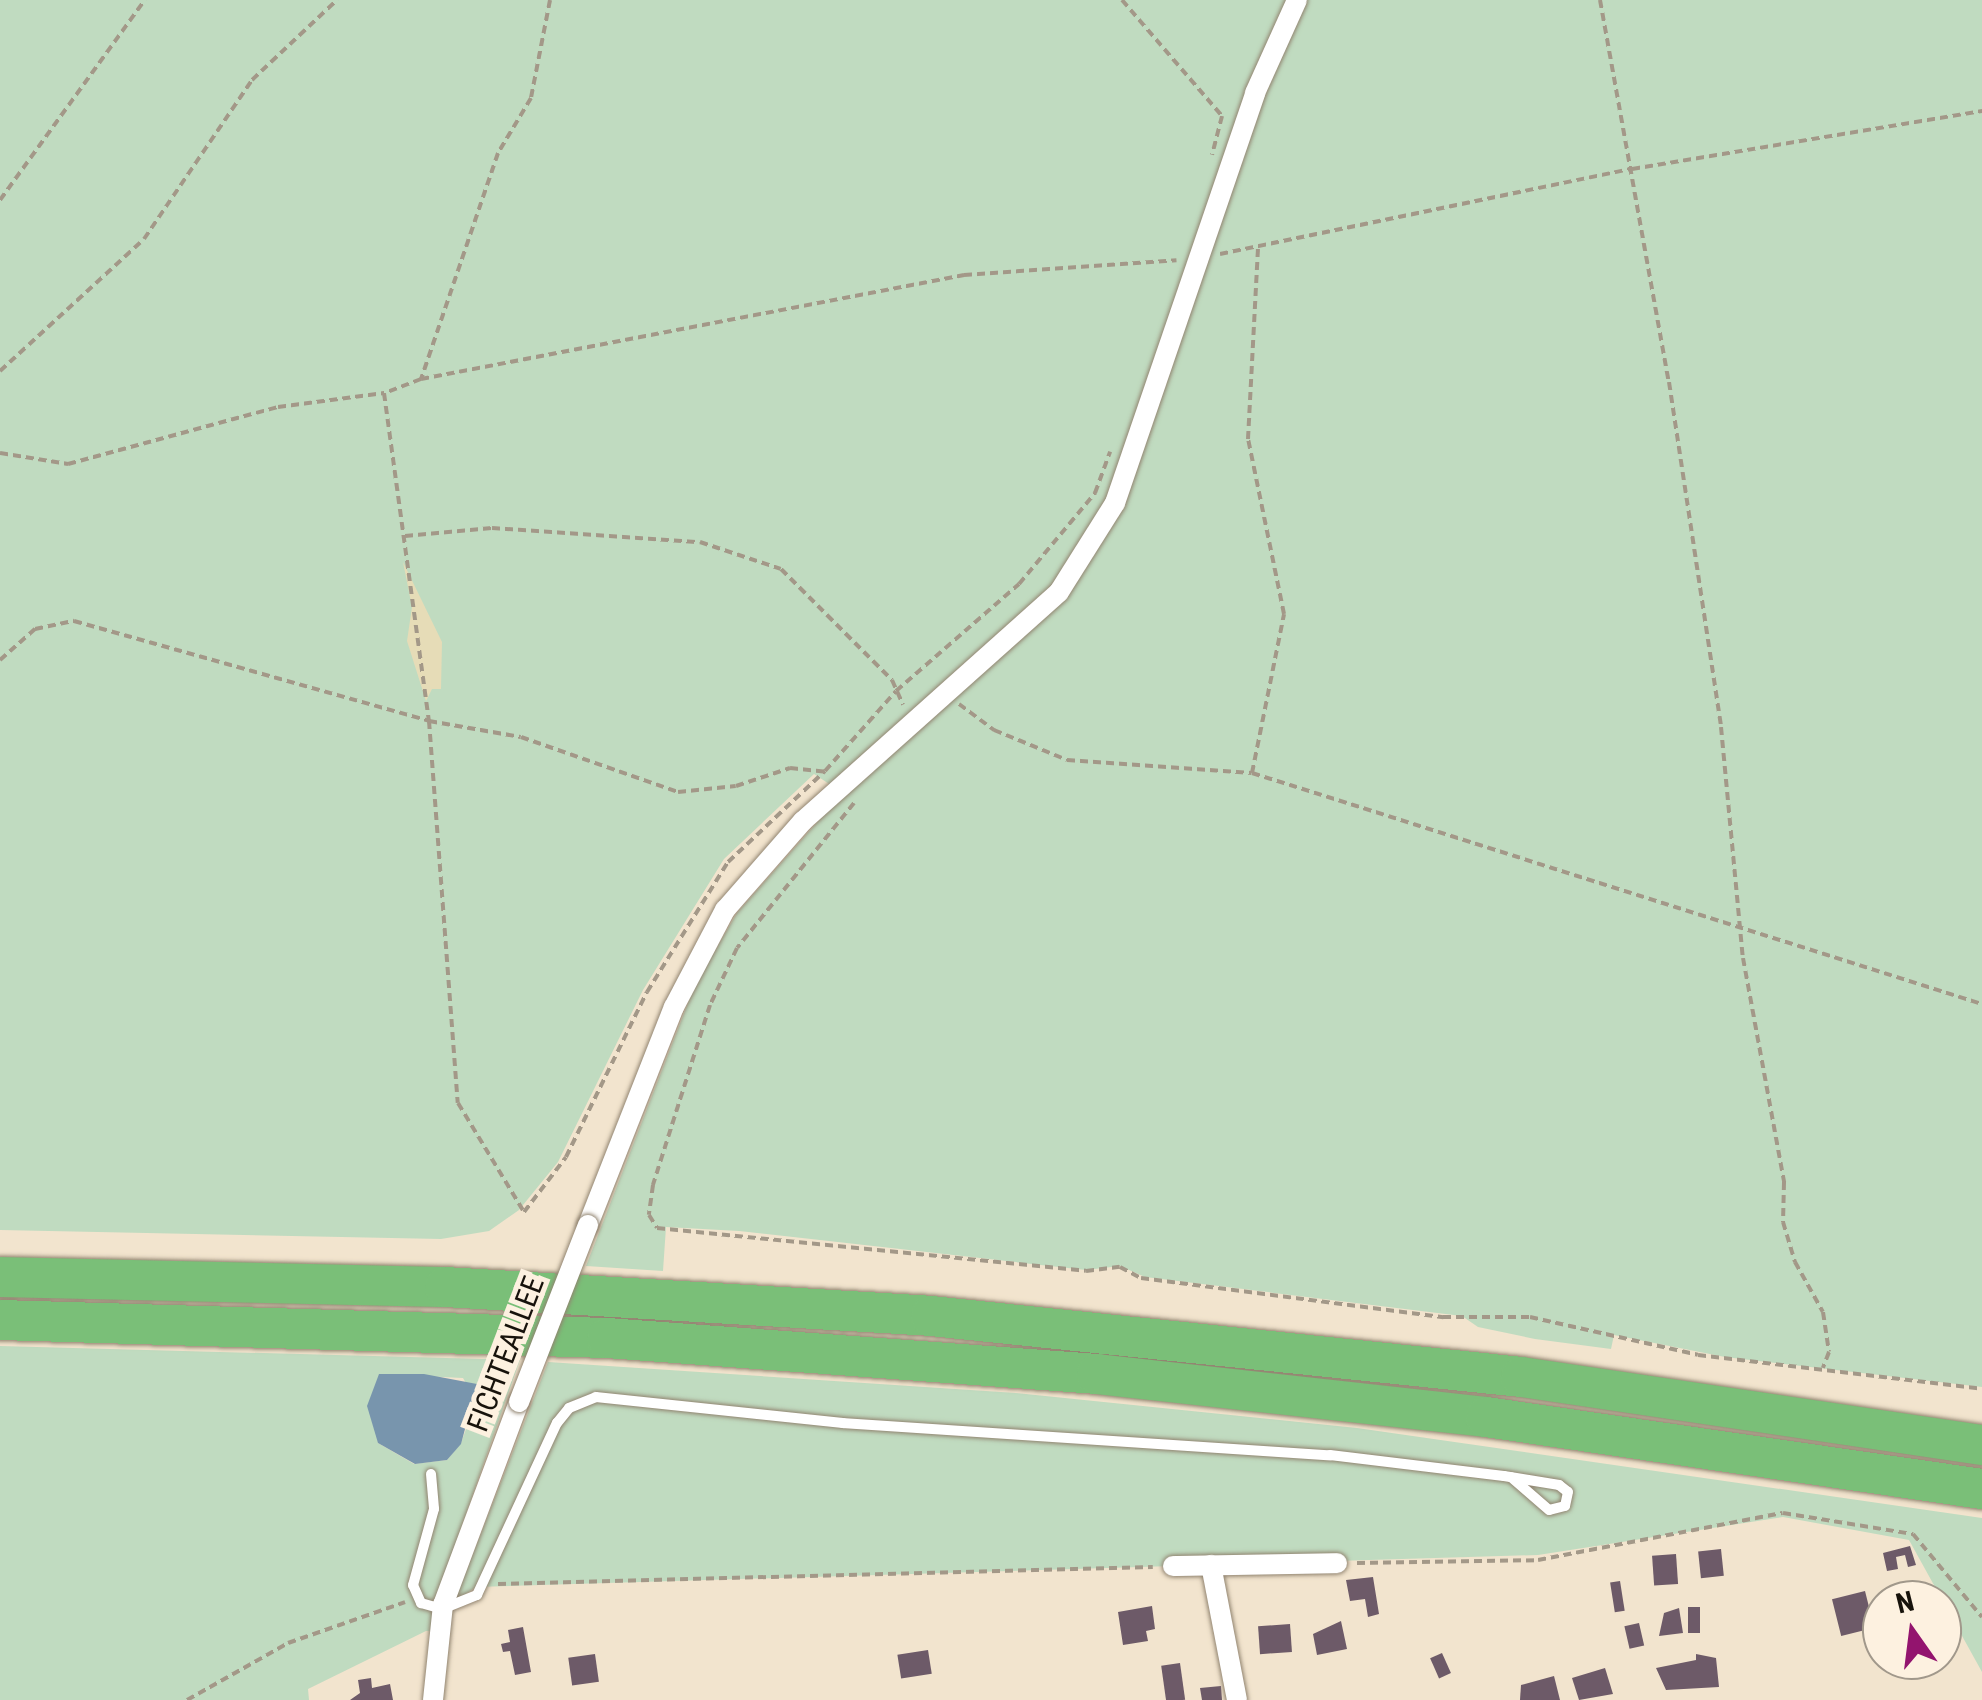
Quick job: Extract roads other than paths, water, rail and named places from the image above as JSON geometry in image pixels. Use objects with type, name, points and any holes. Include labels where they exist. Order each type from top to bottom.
[{"type":"highway","points":[[0,1277],[480,1288],[930,1316],[1521,1377],[1982,1445]]},
{"type":"highway","points":[[0,1320],[588,1337],[1097,1374],[1486,1417],[1982,1489]]},
{"type":"street","name":"FICHTEALLEE","points":[[433,1700],[442,1609],[662,1036],[725,910],[774,850],[844,783],[1058,592],[1115,504],[1255,94],[1297,0]]},
{"type":"street","points":[[1173,1566],[1337,1563]]},
{"type":"street","points":[[1211,1565],[1237,1700]]},
{"type":"lane","points":[[432,1474],[434,1509],[413,1585],[417,1599],[442,1609],[468,1603],[483,1584],[557,1424],[569,1408],[596,1396],[843,1422],[1242,1447],[1512,1478],[1564,1487],[1565,1506],[1549,1510],[1512,1478]]},
{"type":"water","points":[[379,1374],[424,1374],[477,1384],[461,1444],[447,1460],[415,1464],[378,1443],[367,1406]]}]
